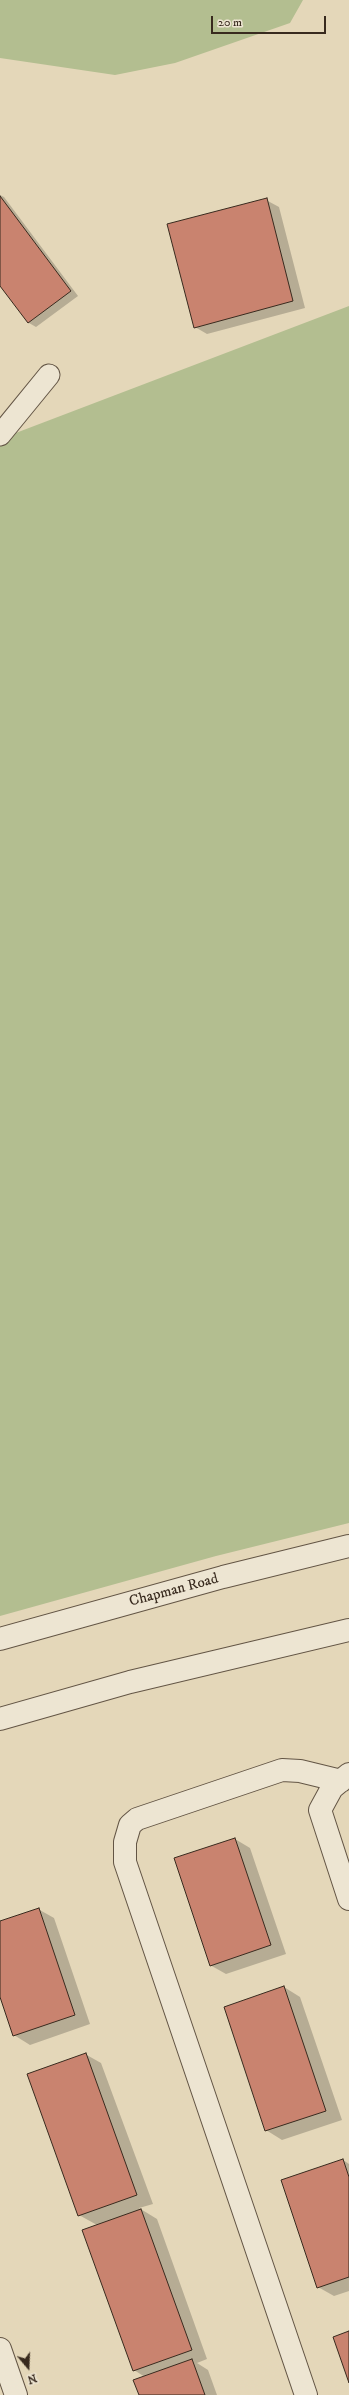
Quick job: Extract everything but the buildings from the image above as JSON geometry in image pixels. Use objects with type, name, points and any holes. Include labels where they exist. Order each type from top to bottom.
[{"type":"street","name":"Chapman Road","points":[[0,1639],[223,1577],[349,1546]]},
{"type":"street","points":[[0,1719],[130,1682],[349,1630]]},
{"type":"street","points":[[306,2395],[125,1862],[125,1842],[130,1825],[136,1819],[282,1770],[345,1777]]},
{"type":"street","points":[[345,1777],[332,1788],[320,1810],[349,1899]]},
{"type":"street","points":[[0,2349],[16,2395]]},
{"type":"lane","points":[[0,435],[49,375]]},
{"type":"green space","points":[[0,0],[303,0],[290,23],[175,63],[115,75],[0,58]]},
{"type":"green space","points":[[349,306],[349,1523],[216,1556],[0,1616],[0,439]]}]
